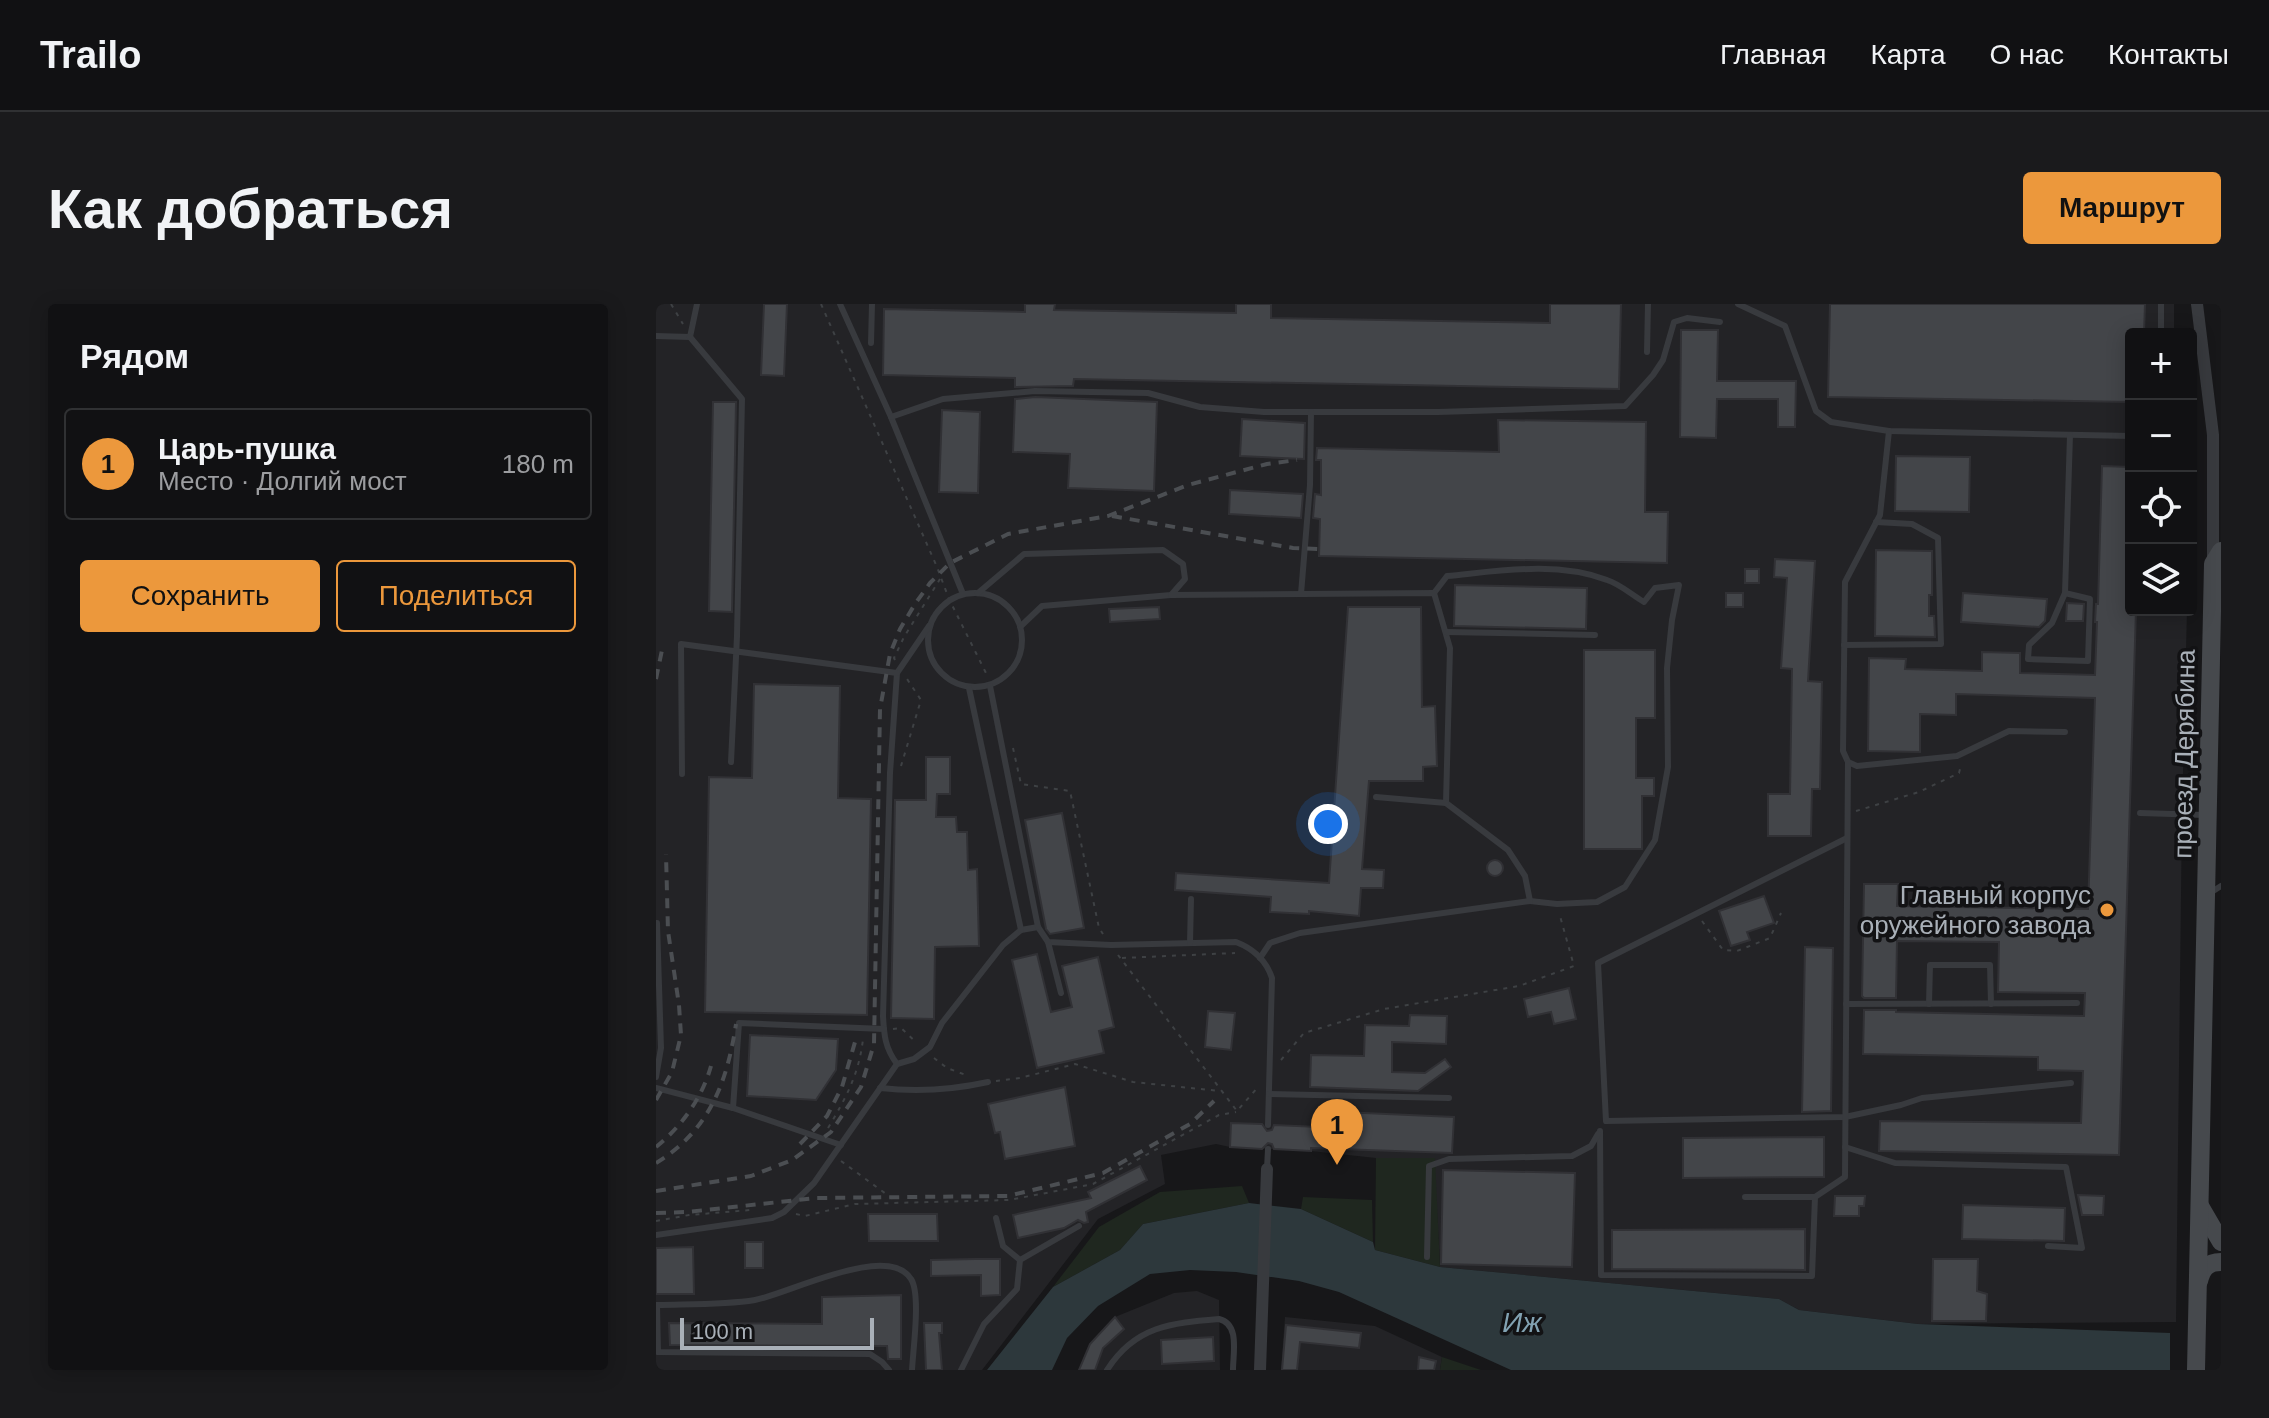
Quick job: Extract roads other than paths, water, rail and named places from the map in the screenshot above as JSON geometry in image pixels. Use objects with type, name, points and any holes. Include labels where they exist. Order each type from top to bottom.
[{"type":"main road","name":"проезд Дерябина","points":[[2196,1370],[2214,891],[2209,815],[2216,751],[2217,558]]},
{"type":"main road","points":[[2200,1205],[2221,1242]]},
{"type":"main road","points":[[2197,1296],[2201,1272],[2207,1265],[2221,1262]]},
{"type":"street","name":"проезд Дерябина","points":[[2197,304],[2213,435],[2217,558]]},
{"type":"street","points":[[1260,1370],[1267,1169]]},
{"type":"lane","points":[[690,337],[697,304]]},
{"type":"lane","points":[[840,304],[891,417],[963,594]]},
{"type":"lane","points":[[871,343],[872,304]]},
{"type":"lane","points":[[1647,352],[1648,304]]},
{"type":"lane","points":[[1738,304],[1785,326],[1816,411],[1831,422],[1889,431],[2125,436]]},
{"type":"lane","points":[[2161,304],[2161,328]]},
{"type":"lane","points":[[891,417],[943,399],[1035,391],[1148,393],[1200,407],[1264,412],[1438,412],[1625,406],[1663,360],[1674,322],[1687,318],[1720,322]]},
{"type":"lane","points":[[656,336],[690,337],[742,399],[731,762]]},
{"type":"lane","points":[[1301,594],[1310,485],[1311,412]]},
{"type":"lane","points":[[1745,1197],[1815,1197],[1845,1177],[1848,762],[1843,751],[1845,582],[1880,515],[1889,431]]},
{"type":"lane","points":[[2065,593],[2090,599],[2088,661],[2028,659],[2029,645],[2052,623],[2065,593],[2070,435]]},
{"type":"lane","points":[[1844,645],[1941,644],[1938,538],[1912,524],[1876,522]]},
{"type":"lane","points":[[978,593],[1024,554],[1163,550],[1183,564],[1185,579],[1171,595]]},
{"type":"lane","points":[[1260,958],[1270,943],[1300,933],[1530,901],[1557,904],[1597,902],[1625,887],[1655,840],[1668,767],[1667,668],[1679,585],[1655,588],[1644,602],[1610,580],[1569,569],[1501,571],[1447,576],[1434,593]]},
{"type":"lane","points":[[897,1064],[885,1043],[884,1029],[890,773],[897,673],[937,611],[949,599],[963,594],[978,593],[1003,601],[1021,626],[1022,651],[1011,673],[991,685],[969,688],[950,681],[935,666],[928,647],[929,626]]},
{"type":"lane","points":[[1021,626],[1042,606],[1171,595],[1434,593]]},
{"type":"lane","points":[[1434,593],[1450,648],[1446,803]]},
{"type":"lane","points":[[1446,632],[1595,635]]},
{"type":"lane","points":[[682,774],[681,644],[897,673]]},
{"type":"lane","points":[[991,685],[1038,927],[1048,942],[1061,993]]},
{"type":"lane","points":[[969,688],[1021,930]]},
{"type":"lane","points":[[1848,762],[1857,766],[1957,756],[2009,731],[2065,732]]},
{"type":"lane","points":[[1376,797],[1446,803],[1508,850],[1525,876],[1530,901]]},
{"type":"lane","points":[[2140,813],[2209,815]]},
{"type":"lane","points":[[1427,1257],[1429,1166],[1449,1159],[1572,1156],[1591,1146],[1606,1121],[1598,963],[1847,838]]},
{"type":"lane","points":[[1190,943],[1191,899]]},
{"type":"lane","points":[[656,1077],[661,1048],[657,923]]},
{"type":"lane","points":[[656,1235],[772,1218],[784,1212],[814,1183],[897,1064],[914,1059],[930,1047],[942,1023],[1003,945],[1021,930],[1038,927]]},
{"type":"lane","points":[[1048,942],[1111,945],[1236,942],[1247,946],[1268,966],[1272,978],[1268,1125]]},
{"type":"lane","points":[[1929,1004],[1930,965],[1990,965],[1991,1004]]},
{"type":"lane","points":[[1846,1004],[2077,1003]]},
{"type":"lane","points":[[733,1108],[739,1023],[884,1029]]},
{"type":"lane","points":[[880,1088],[909,1091],[957,1089],[988,1082]]},
{"type":"lane","points":[[1606,1121],[1845,1117],[1922,1098],[2071,1083]]},
{"type":"lane","points":[[656,1088],[733,1108],[841,1145]]},
{"type":"lane","points":[[1269,1094],[1449,1098]]},
{"type":"lane","points":[[1600,1131],[1601,1275],[1812,1276],[1815,1197]]},
{"type":"lane","points":[[1845,1147],[1895,1163],[2066,1167],[2082,1248],[2048,1246]]},
{"type":"lane","points":[[1267,1169],[1268,1149]]},
{"type":"lane","points":[[996,1218],[1003,1246],[1020,1260]]},
{"type":"lane","points":[[1020,1260],[1079,1226]]},
{"type":"lane","points":[[961,1370],[984,1324],[1017,1289],[1020,1260]]},
{"type":"lane","points":[[889,1370],[870,1354],[658,1352],[657,1305],[757,1299],[853,1269],[901,1269],[911,1277],[916,1291],[912,1370]]},
{"type":"lane","points":[[1107,1370],[1116,1355],[1142,1335],[1173,1323],[1219,1319],[1226,1321],[1233,1330],[1233,1370]]},
{"type":"water","name":"Иж","points":[[1249,1203],[1301,1209],[1373,1242],[1375,1250],[1440,1267],[1779,1299],[1799,1310],[1918,1324],[2170,1333],[2170,1370],[1511,1370],[1339,1292],[1299,1281],[1236,1272],[1190,1270],[1150,1274],[1098,1306],[1067,1338],[1052,1370],[987,1370],[1053,1287],[1120,1250],[1143,1224]]},
{"type":"railway","points":[[656,1191],[751,1176],[792,1160],[831,1132],[861,1087],[874,1044],[880,709],[890,654],[900,629],[930,583],[950,563],[1008,534],[1108,516],[1188,485],[1267,464],[1297,460]]},
{"type":"railway","points":[[1112,516],[1293,548],[1319,549]]},
{"type":"railway","points":[[656,679],[662,650]]},
{"type":"railway","points":[[656,1100],[672,1072],[681,1035],[668,931],[666,854]]},
{"type":"railway","points":[[656,1163],[690,1136],[712,1104],[727,1066],[736,1024]]},
{"type":"railway","points":[[800,1144],[827,1116],[842,1087],[855,1042]]},
{"type":"railway","points":[[656,1147],[690,1111],[711,1066]]},
{"type":"railway","points":[[656,1213],[816,1198],[1008,1196],[1103,1173],[1190,1124],[1214,1101]]},
{"type":"place","name":"Главный корпус оружейного завода","points":[[2107,910]]},
{"type":"place","name":"Царь-пушка","points":[[1337,1165]]}]
